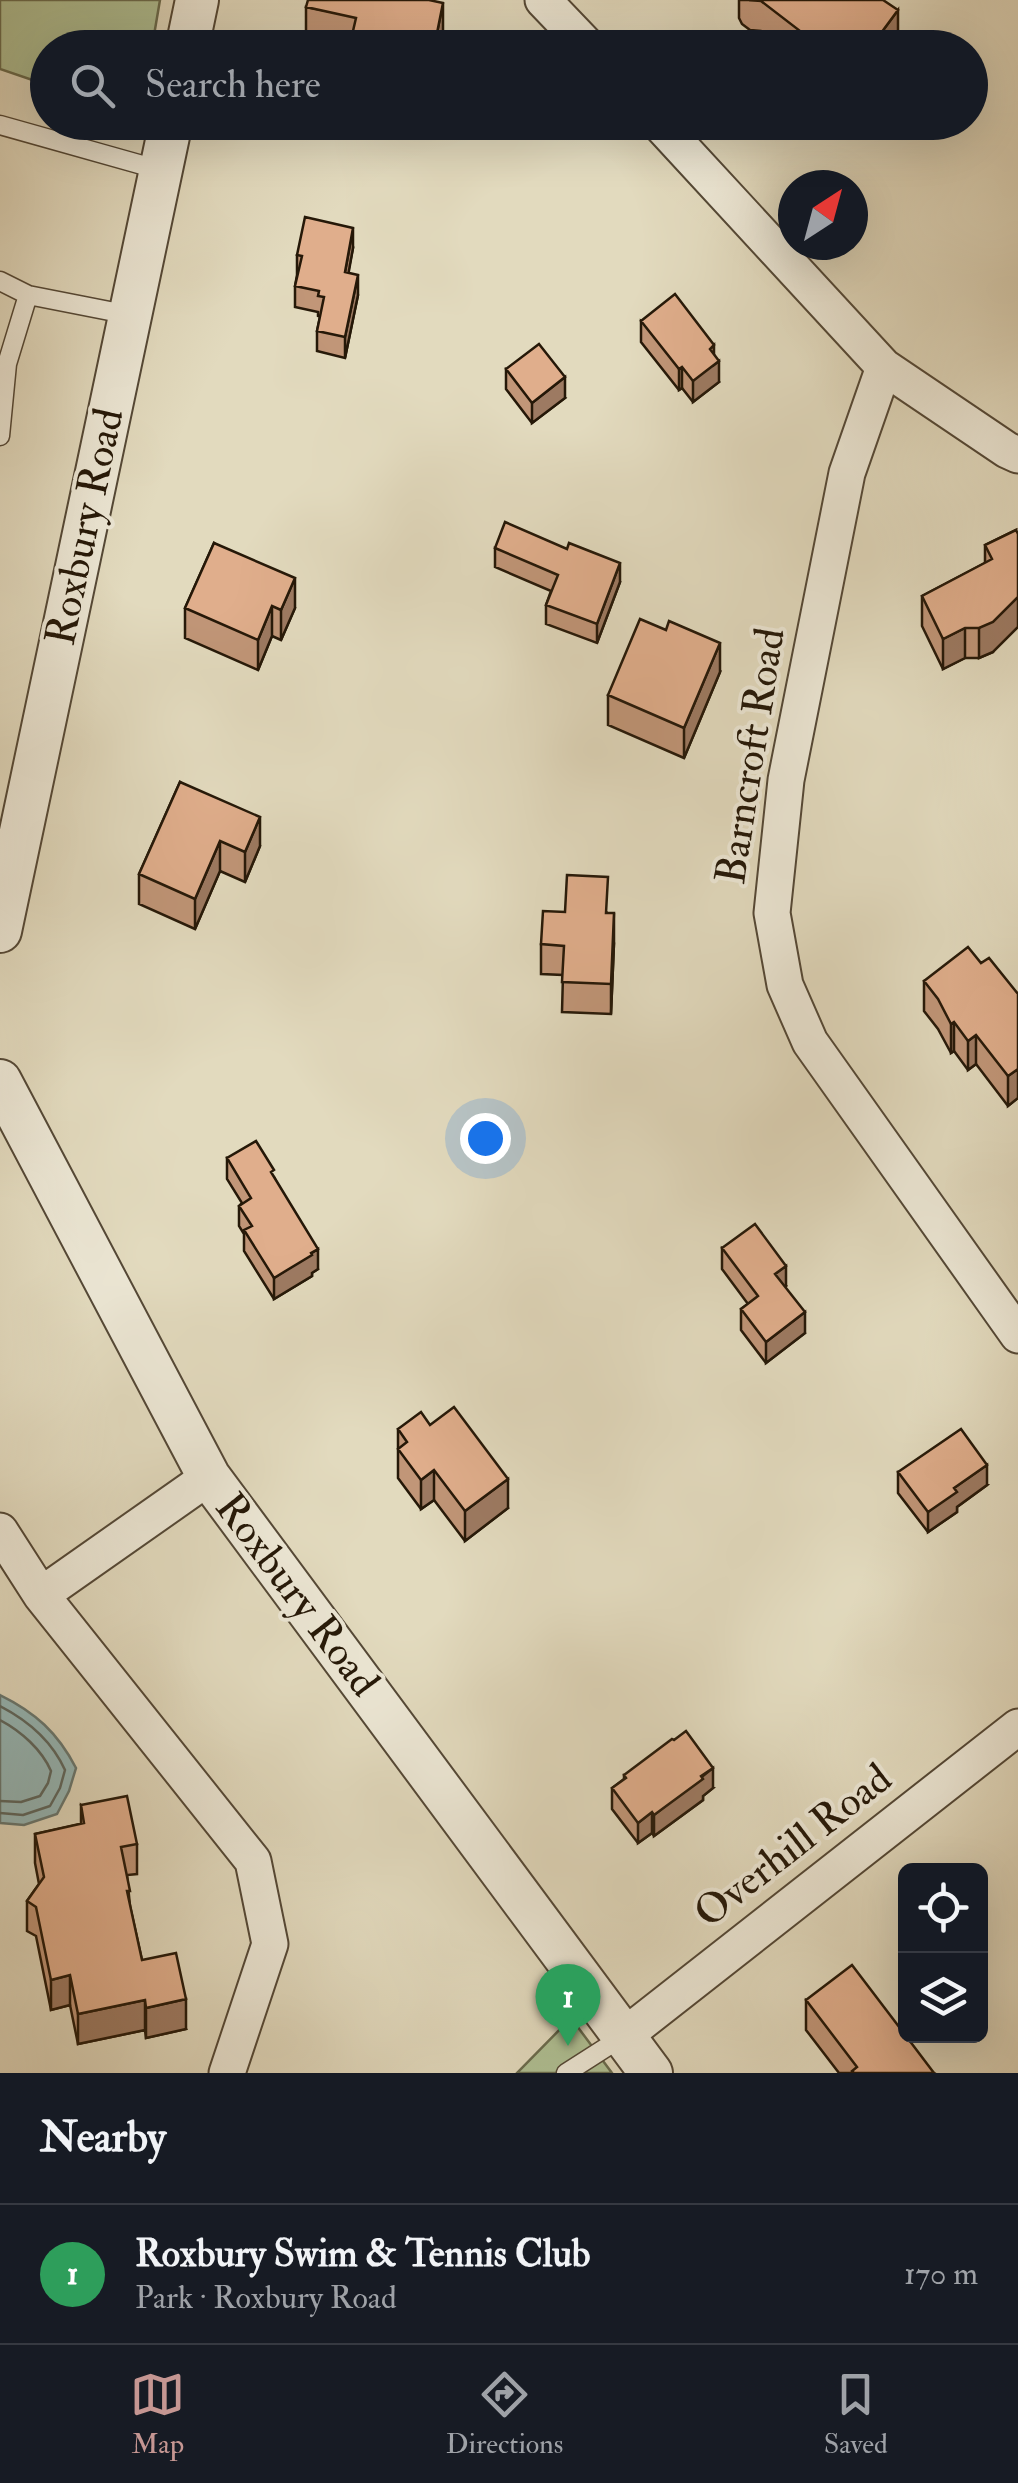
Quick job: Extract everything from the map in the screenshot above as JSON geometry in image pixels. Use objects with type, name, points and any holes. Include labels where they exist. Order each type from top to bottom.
[{"type":"street","points":[[190,30],[196,0]]},
{"type":"street","points":[[544,0],[572,30]]},
{"type":"street","name":"Roxbury Road","points":[[0,931],[167,140]]},
{"type":"street","points":[[675,140],[884,367],[1018,455]]},
{"type":"street","name":"Barncroft Road","points":[[884,367],[847,473],[786,780],[772,913],[785,985],[810,1042],[1018,1335]]},
{"type":"street","name":"Roxbury Road","points":[[0,1081],[209,1477],[651,2073]]},
{"type":"street","points":[[41,1595],[209,1477]]},
{"type":"street","points":[[0,1532],[41,1595],[254,1861],[270,1944],[227,2073]]},
{"type":"street","name":"Overhill Road","points":[[624,2036],[1018,1727]]},
{"type":"lane","points":[[0,125],[30,133]]},
{"type":"lane","points":[[54,140],[161,170]]},
{"type":"lane","points":[[0,282],[28,295],[130,315]]},
{"type":"lane","points":[[0,436],[6,364],[28,295]]},
{"type":"lane","points":[[566,2073],[624,2036]]},
{"type":"green space","points":[[0,0],[160,0],[155,30],[30,30],[30,79],[0,69]]},
{"type":"green space","points":[[571,2018],[612,2073],[517,2073]]},
{"type":"water","points":[[0,1695],[44,1725],[76,1768],[57,1814],[24,1825],[0,1823]]},
{"type":"building","points":[[308,0],[443,3],[438,30],[353,30],[356,18],[306,7]]},
{"type":"building","points":[[749,0],[883,0],[898,10],[883,30],[799,30],[761,1]]},
{"type":"building","points":[[305,217],[353,228],[345,272],[358,275],[345,337],[317,331],[324,297],[318,296],[319,291],[295,286]]},
{"type":"building","points":[[675,294],[714,345],[710,349],[719,361],[693,381],[641,321]]},
{"type":"building","points":[[539,344],[565,377],[532,403],[506,369]]},
{"type":"building","points":[[505,522],[567,549],[569,543],[620,563],[597,624],[546,605],[558,575],[495,548]]},
{"type":"building","points":[[1016,530],[1018,597],[993,622],[965,628],[943,639],[922,596],[992,559],[985,545]]},
{"type":"building","points":[[214,543],[295,578],[281,610],[272,606],[258,640],[185,608]]},
{"type":"building","points":[[640,619],[666,630],[669,621],[720,643],[684,728],[608,695]]},
{"type":"building","points":[[180,782],[260,817],[245,852],[220,841],[195,899],[139,874]]},
{"type":"building","points":[[567,875],[608,877],[606,913],[614,913],[611,984],[562,982],[564,946],[541,944],[543,911],[565,912]]},
{"type":"building","points":[[968,947],[981,963],[989,958],[1018,994],[1018,1069],[1008,1076],[976,1035],[968,1041],[954,1022],[951,1024],[924,981]]},
{"type":"building","points":[[256,1141],[318,1249],[274,1278],[244,1230],[252,1226],[239,1206],[251,1198],[227,1158]]},
{"type":"building","points":[[755,1224],[786,1266],[775,1274],[805,1312],[766,1342],[741,1309],[758,1296],[722,1248]]},
{"type":"building","points":[[454,1407],[508,1479],[465,1511],[434,1470],[421,1480],[398,1449],[407,1442],[398,1429],[421,1412],[430,1425]]},
{"type":"building","points":[[961,1429],[987,1465],[928,1512],[898,1472]]},
{"type":"building","points":[[686,1731],[713,1768],[654,1815],[652,1812],[638,1823],[612,1788]]},
{"type":"building","points":[[127,1796],[137,1844],[121,1847],[142,1960],[176,1953],[186,1999],[146,2008],[145,2000],[78,2014],[70,1975],[51,1980],[36,1907],[27,1901],[44,1877],[35,1834],[84,1823],[81,1805]]},
{"type":"building","points":[[852,1965],[898,2026],[898,2043],[911,2043],[934,2073],[854,2073],[857,2067],[806,2000]]},
{"type":"place","name":"Roxbury Swim & Tennis Club","points":[[568,2046]]}]
